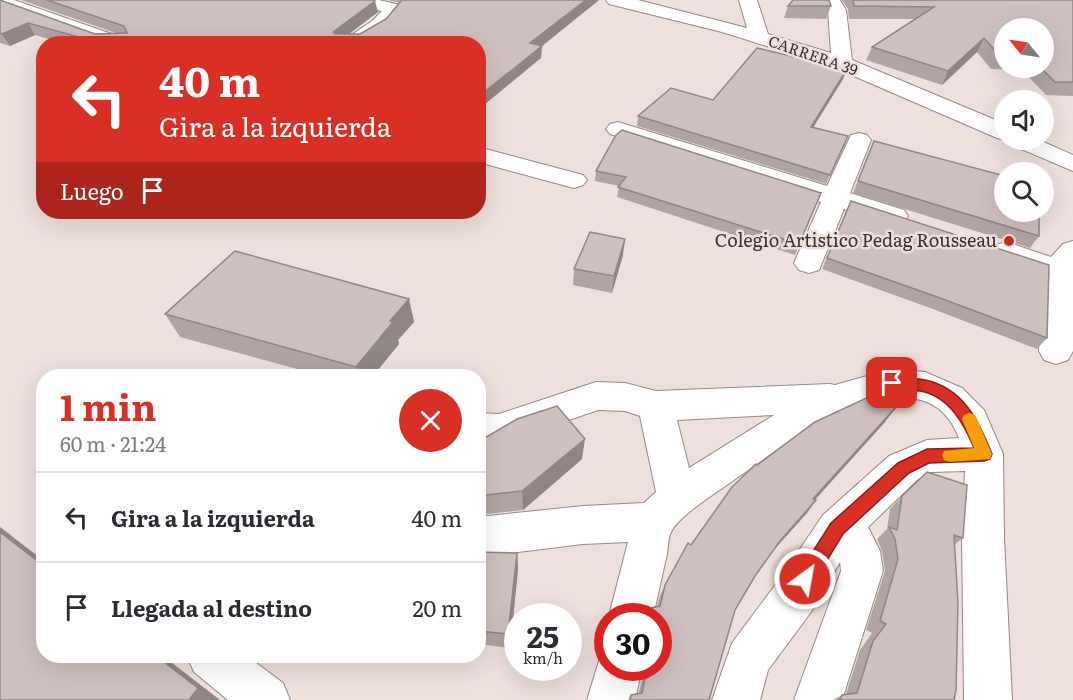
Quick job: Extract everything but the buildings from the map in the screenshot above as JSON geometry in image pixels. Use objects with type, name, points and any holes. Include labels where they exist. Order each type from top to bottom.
[{"type":"street","points":[[358,0],[394,9],[379,25],[360,36]]},
{"type":"street","name":"CARRERA 39","points":[[615,0],[687,16],[842,64],[994,128]]},
{"type":"street","points":[[748,0],[760,38]]},
{"type":"street","points":[[831,0],[837,10],[842,64]]},
{"type":"street","points":[[0,2],[99,36]]},
{"type":"street","points":[[618,129],[913,222]]},
{"type":"street","points":[[809,263],[859,140]]},
{"type":"street","points":[[1046,150],[1067,158]]},
{"type":"street","points":[[486,156],[574,180]]},
{"type":"street","points":[[979,243],[1065,260],[1056,351]]},
{"type":"street","points":[[486,536],[584,525],[665,510],[771,434],[840,398],[892,383],[925,386],[950,398],[971,421],[984,454],[983,537],[988,700]]},
{"type":"street","points":[[486,428],[499,429],[596,396],[625,397],[656,406],[840,398]]},
{"type":"street","points":[[635,603],[665,510],[656,406]]},
{"type":"street","points":[[736,700],[748,659],[795,596],[837,529],[903,468],[927,456],[984,454]]},
{"type":"street","points":[[818,700],[862,571],[861,556],[855,541],[837,529]]},
{"type":"street","points":[[219,663],[267,700]]},
{"type":"street","points":[[611,700],[616,681]]},
{"type":"slow traffic","points":[[950,455],[984,454],[969,419]]},
{"type":"place","name":"Colegio Artistico Pedag Rousseau","points":[[1009,241]]},
{"type":"route","points":[[805,579],[837,529],[903,468],[927,456],[984,454],[971,421],[950,398],[925,386],[892,383]]}]
